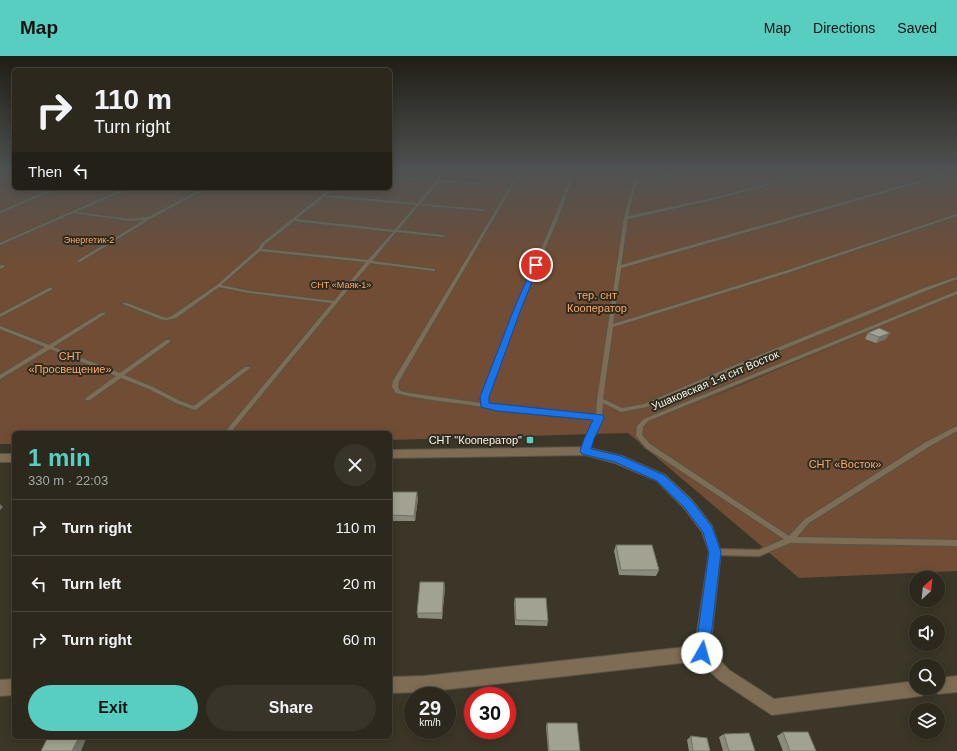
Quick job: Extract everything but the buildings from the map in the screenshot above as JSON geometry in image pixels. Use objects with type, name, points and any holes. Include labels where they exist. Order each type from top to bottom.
[{"type":"street","points":[[392,454],[585,451],[618,459],[661,478],[688,504],[708,530],[715,552],[702,653]]},
{"type":"street","points":[[0,458],[12,458]]},
{"type":"street","points":[[392,685],[424,684],[702,653]]},
{"type":"street","points":[[702,653],[724,675],[772,707],[909,690]]},
{"type":"street","points":[[945,685],[957,684]]},
{"type":"street","points":[[0,688],[12,687]]},
{"type":"lane","points":[[0,212],[23,202]]},
{"type":"lane","points":[[0,244],[97,202]]},
{"type":"lane","points":[[79,261],[149,218],[179,202]]},
{"type":"lane","points":[[126,304],[167,318],[174,317],[218,286],[259,250],[263,244],[316,202]]},
{"type":"lane","points":[[399,202],[482,210]]},
{"type":"lane","points":[[502,202],[396,382],[395,387],[398,392],[409,395],[497,408],[600,418]]},
{"type":"lane","points":[[484,405],[484,397],[517,309],[561,202]]},
{"type":"lane","points":[[585,451],[589,439],[600,418],[600,400],[626,218],[630,202]]},
{"type":"lane","points":[[626,218],[697,202]]},
{"type":"lane","points":[[619,267],[846,202]]},
{"type":"lane","points":[[229,431],[417,204]]},
{"type":"lane","points":[[74,213],[130,220],[149,218]]},
{"type":"lane","points":[[611,326],[786,272],[957,215]]},
{"type":"lane","points":[[294,220],[443,236]]},
{"type":"lane","points":[[259,250],[434,270]]},
{"type":"lane","points":[[600,400],[621,410],[645,406],[744,363],[918,292],[957,278]]},
{"type":"lane","points":[[218,286],[249,292],[335,302]]},
{"type":"lane","points":[[0,316],[51,289]]},
{"type":"lane","name":"Ушаковская 1-я снт Восток","points":[[790,540],[648,446],[639,436],[640,426],[646,420],[957,292]]},
{"type":"lane","points":[[0,377],[103,314]]},
{"type":"lane","points":[[0,327],[195,408],[247,368]]},
{"type":"lane","points":[[88,399],[168,341]]},
{"type":"lane","points":[[790,540],[807,521],[928,444],[957,428]]},
{"type":"lane","points":[[715,552],[759,553],[790,540],[957,543]]},
{"type":"green space","points":[[0,202],[957,202],[957,291],[693,405],[957,294],[957,571],[909,571],[909,573],[799,578],[628,433],[392,440],[392,431],[12,431],[12,444],[0,444]]},
{"type":"place","name":"СНТ \"Кооператор\"","points":[[530,440]]},
{"type":"route","points":[[536,265],[517,309],[484,397],[484,405],[497,408],[600,418],[589,439],[585,451],[618,459],[661,478],[688,504],[708,530],[715,552],[702,653]]},
{"type":"park label","name":"Энергетик-2","points":[[89,240]]},
{"type":"park label","name":"СНТ «Маяк-1»","points":[[341,285]]},
{"type":"park label","name":"тер. снт Кооператор","points":[[597,301]]},
{"type":"park label","name":"СНТ «Просвещение»","points":[[70,362]]},
{"type":"park label","name":"СНТ «Восток»","points":[[845,464]]}]
